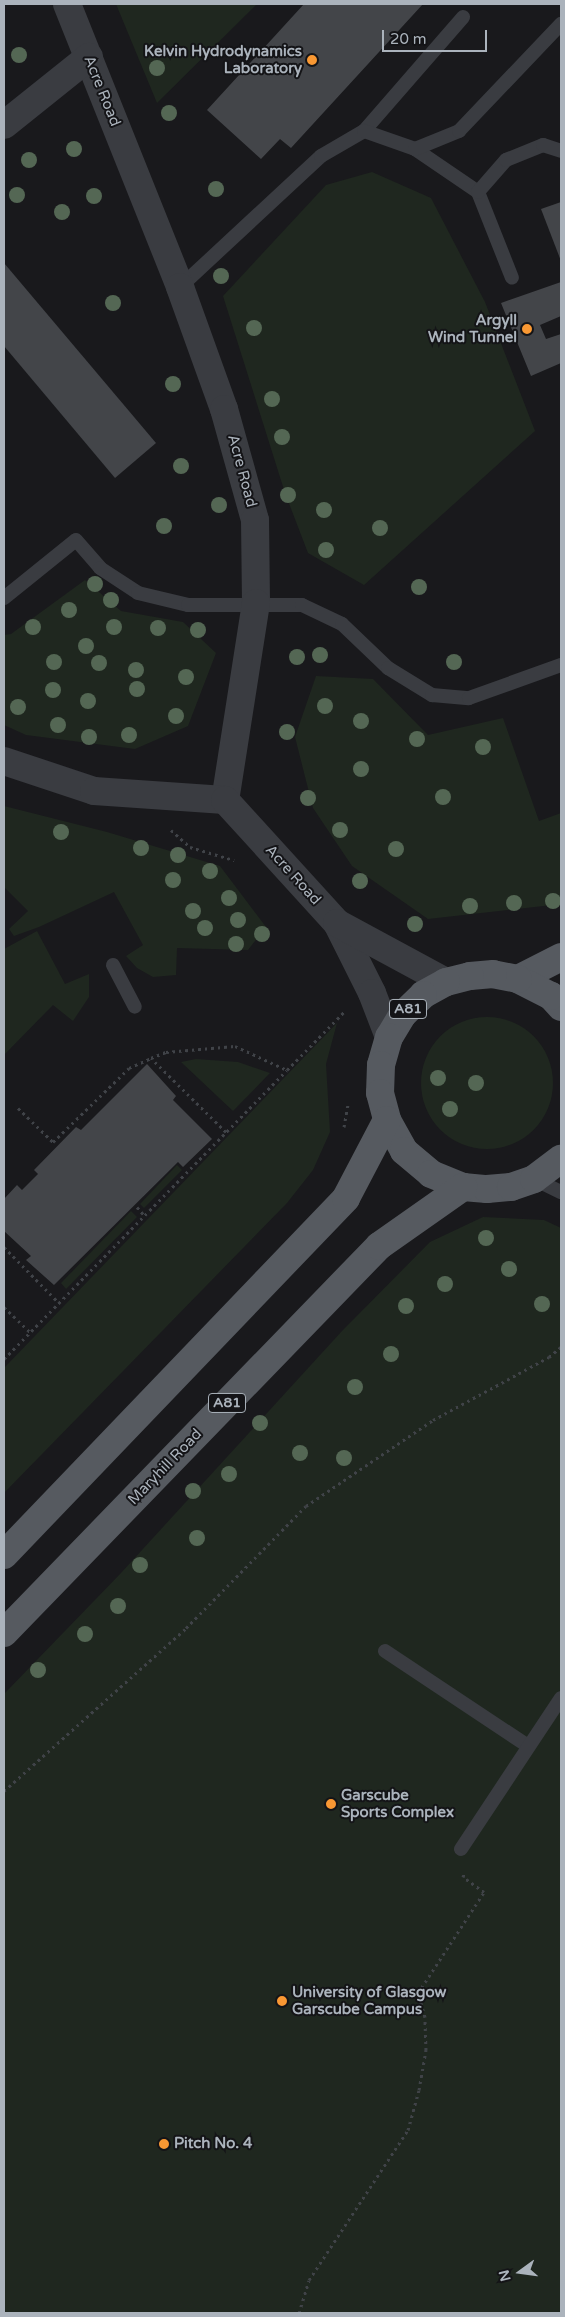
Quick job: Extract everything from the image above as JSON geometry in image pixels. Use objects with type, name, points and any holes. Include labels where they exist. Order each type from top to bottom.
[{"type":"main road","points":[[518,979],[561,957]]},
{"type":"main road","name":"A81","points":[[561,1007],[551,996],[518,979],[486,975],[446,982],[423,996],[403,1014],[389,1037],[381,1065],[380,1093],[387,1120],[404,1151],[424,1168],[463,1187],[487,1190],[511,1187],[534,1179],[561,1159]]},
{"type":"main road","points":[[4,1555],[346,1198],[387,1120]]},
{"type":"main road","name":"Maryhill Road","points":[[4,1633],[379,1246],[463,1187]]},
{"type":"street","name":"Acre Road","points":[[67,4],[180,287],[224,409],[255,520],[256,603],[225,800],[337,923],[372,992],[389,1037]]},
{"type":"street","points":[[4,125],[89,57]]},
{"type":"street","points":[[4,761],[94,791],[225,800]]},
{"type":"street","name":"Acre Road","points":[[337,923],[446,982]]},
{"type":"lane","points":[[180,287],[321,156],[364,131],[463,17]]},
{"type":"lane","points":[[415,149],[459,131],[561,24]]},
{"type":"lane","points":[[364,131],[415,149],[478,192],[512,278]]},
{"type":"lane","points":[[478,192],[506,160],[543,145],[561,151]]},
{"type":"lane","points":[[4,598],[76,540],[100,568],[138,592],[188,605],[256,603],[302,605],[342,624],[388,668],[432,695],[468,698],[561,665]]},
{"type":"lane","points":[[114,965],[135,1007]]},
{"type":"lane","points":[[534,1179],[561,1192]]},
{"type":"lane","points":[[385,1651],[528,1746]]},
{"type":"lane","points":[[461,1849],[561,1698]]},
{"type":"path","points":[[162,827],[171,830],[190,847],[239,861]]},
{"type":"path","points":[[4,1360],[58,1302],[349,1006],[352,1016]]},
{"type":"path","points":[[18,1108],[53,1142],[129,1068],[166,1052],[235,1046],[287,1070]]},
{"type":"path","points":[[151,1058],[226,1132]]},
{"type":"path","points":[[344,1128],[348,1100]]},
{"type":"path","points":[[137,1207],[144,1214]]},
{"type":"path","points":[[4,1247],[58,1302]]},
{"type":"path","points":[[4,1307],[30,1332]]},
{"type":"path","points":[[4,1791],[186,1628],[306,1506],[433,1420],[549,1357],[561,1347]]},
{"type":"path","points":[[299,2313],[309,2280],[408,2130],[419,2090],[426,2050],[425,2017],[418,1993],[484,1892],[463,1877],[470,1865],[461,1849]]},
{"type":"shaded area","points":[[116,4],[257,4],[157,103]]},
{"type":"shaded area","points":[[372,172],[431,198],[485,302],[535,431],[364,585],[308,553],[285,493],[223,296],[326,185]]},
{"type":"shaded area","points":[[85,580],[121,611],[183,622],[216,653],[188,726],[135,749],[26,735],[4,725],[4,635],[11,634]]},
{"type":"shaded area","points":[[316,676],[373,679],[428,735],[503,718],[539,821],[561,813],[561,904],[428,919],[352,866],[313,808],[295,737]]},
{"type":"shaded area","points":[[4,806],[107,832],[220,866],[266,927],[248,950],[177,948],[176,975],[153,977],[137,968],[126,956],[143,945],[114,892],[39,927],[14,936],[9,929],[28,911],[4,887]]},
{"type":"shaded area","points":[[37,931],[65,984],[89,974],[89,997],[73,1021],[53,1005],[4,1055],[4,949]]},
{"type":"shaded area","points":[[487,1017],[500,1018],[512,1022],[534,1036],[548,1058],[552,1070],[552,1096],[548,1108],[534,1130],[512,1144],[500,1148],[487,1149],[474,1148],[462,1144],[440,1130],[426,1108],[422,1096],[421,1083],[422,1070],[426,1058],[440,1036],[462,1022],[474,1018]]},
{"type":"shaded area","points":[[337,1023],[326,1064],[330,1132],[313,1170],[287,1203],[4,1493],[4,1368]]},
{"type":"shaded area","points":[[196,1059],[238,1062],[270,1073],[233,1111],[181,1062]]},
{"type":"shaded area","points":[[177,1165],[182,1170],[144,1208],[140,1204]]},
{"type":"shaded area","points":[[131,1211],[137,1217],[66,1289],[61,1283]]},
{"type":"shaded area","name":"Garscube Sports Complex","points":[[483,1217],[544,1220],[561,1228],[561,2313],[4,2313],[4,1694],[121,1573],[342,1331],[430,1242]]},
{"type":"building","name":"Kelvin Hydrodynamics Laboratory","points":[[304,4],[423,4],[291,148],[280,139],[261,159],[207,110]]},
{"type":"building","points":[[561,202],[561,261],[541,209]]},
{"type":"building","points":[[4,263],[156,443],[115,478],[4,346]]},
{"type":"building","name":"Argyll Wind Tunnel","points":[[561,282],[561,316],[540,325],[546,339],[561,334],[561,363],[531,376],[501,303]]},
{"type":"building","points":[[147,1064],[176,1096],[173,1100],[212,1139],[183,1167],[178,1162],[54,1285],[26,1260],[31,1256],[4,1231],[4,1199],[17,1185],[22,1190],[38,1174],[34,1170],[76,1127],[81,1130]]},
{"type":"place","name":"Kelvin Hydrodynamics Laboratory","points":[[312,60]]},
{"type":"place","name":"Argyll Wind Tunnel","points":[[527,329]]},
{"type":"place","name":"Garscube Sports Complex","points":[[331,1804]]},
{"type":"place","name":"University of Glasgow Garscube Campus","points":[[282,2001]]},
{"type":"place","name":"Pitch No. 4","points":[[164,2144]]}]
